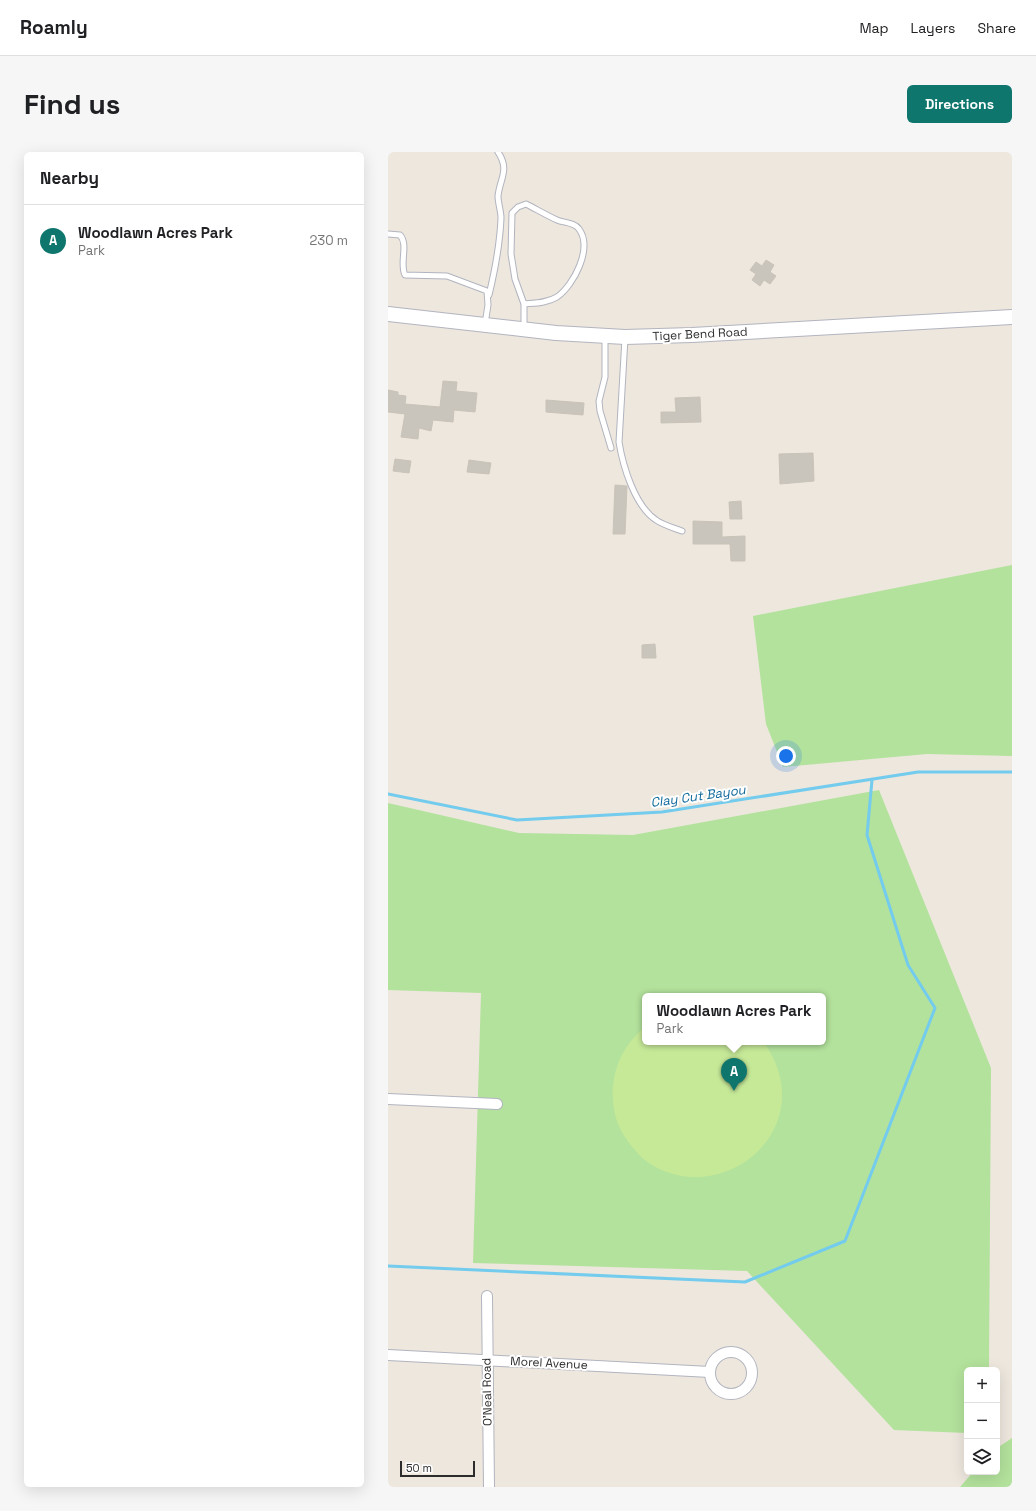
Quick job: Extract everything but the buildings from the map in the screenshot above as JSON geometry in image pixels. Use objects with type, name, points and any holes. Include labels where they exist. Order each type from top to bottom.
[{"type":"main road","name":"Tiger Bend Road","points":[[388,314],[524,330],[625,337],[692,335],[1012,316]]},
{"type":"street","points":[[388,1099],[497,1104]]},
{"type":"street","name":"O'Neal Road","points":[[487,1296],[489,1487]]},
{"type":"street","points":[[728,1352],[741,1355],[747,1360],[752,1373],[748,1386],[743,1390],[730,1394],[717,1390],[710,1378],[710,1372],[715,1359],[728,1352]]},
{"type":"street","name":"Morel Avenue","points":[[388,1355],[710,1372]]},
{"type":"lane","points":[[485,326],[501,217],[498,197],[505,169],[502,158],[498,152]]},
{"type":"lane","points":[[524,304],[544,302],[556,297],[567,287],[575,276],[582,259],[583,242],[579,230],[573,224],[558,220],[526,204],[518,207],[512,213],[511,232],[511,254],[515,279],[524,304],[524,330]]},
{"type":"lane","points":[[388,234],[397,234],[402,237],[403,269],[405,275],[447,276],[484,288],[489,296]]},
{"type":"lane","points":[[605,336],[604,377],[599,401],[600,410],[611,448]]},
{"type":"lane","points":[[625,337],[619,442],[621,455],[641,506],[657,521],[682,531]]},
{"type":"green space","points":[[1012,565],[1012,756],[927,754],[783,767],[766,724],[753,616]]},
{"type":"green space","points":[[879,790],[991,1068],[989,1367],[964,1367],[964,1433],[894,1430],[747,1271],[473,1263],[481,993],[388,990],[388,803],[519,833],[633,835]]},
{"type":"green space","points":[[642,1030],[642,1045],[766,1045],[774,1059],[779,1072],[782,1099],[778,1120],[769,1138],[755,1154],[738,1166],[719,1174],[698,1177],[677,1175],[665,1171],[653,1166],[638,1154],[619,1127],[613,1101],[616,1069],[624,1051]]},
{"type":"green space","points":[[1012,1438],[1012,1487],[960,1487],[970,1475],[1000,1475],[1000,1446]]},
{"type":"waterway","name":"Clay Cut Bayou","points":[[388,794],[517,820],[662,812],[918,772],[1012,772]]},
{"type":"waterway","points":[[388,1266],[745,1282],[845,1241],[935,1008],[908,965],[867,835],[872,780]]},
{"type":"place","name":"Woodlawn Acres Park","points":[[734,1091]]}]
